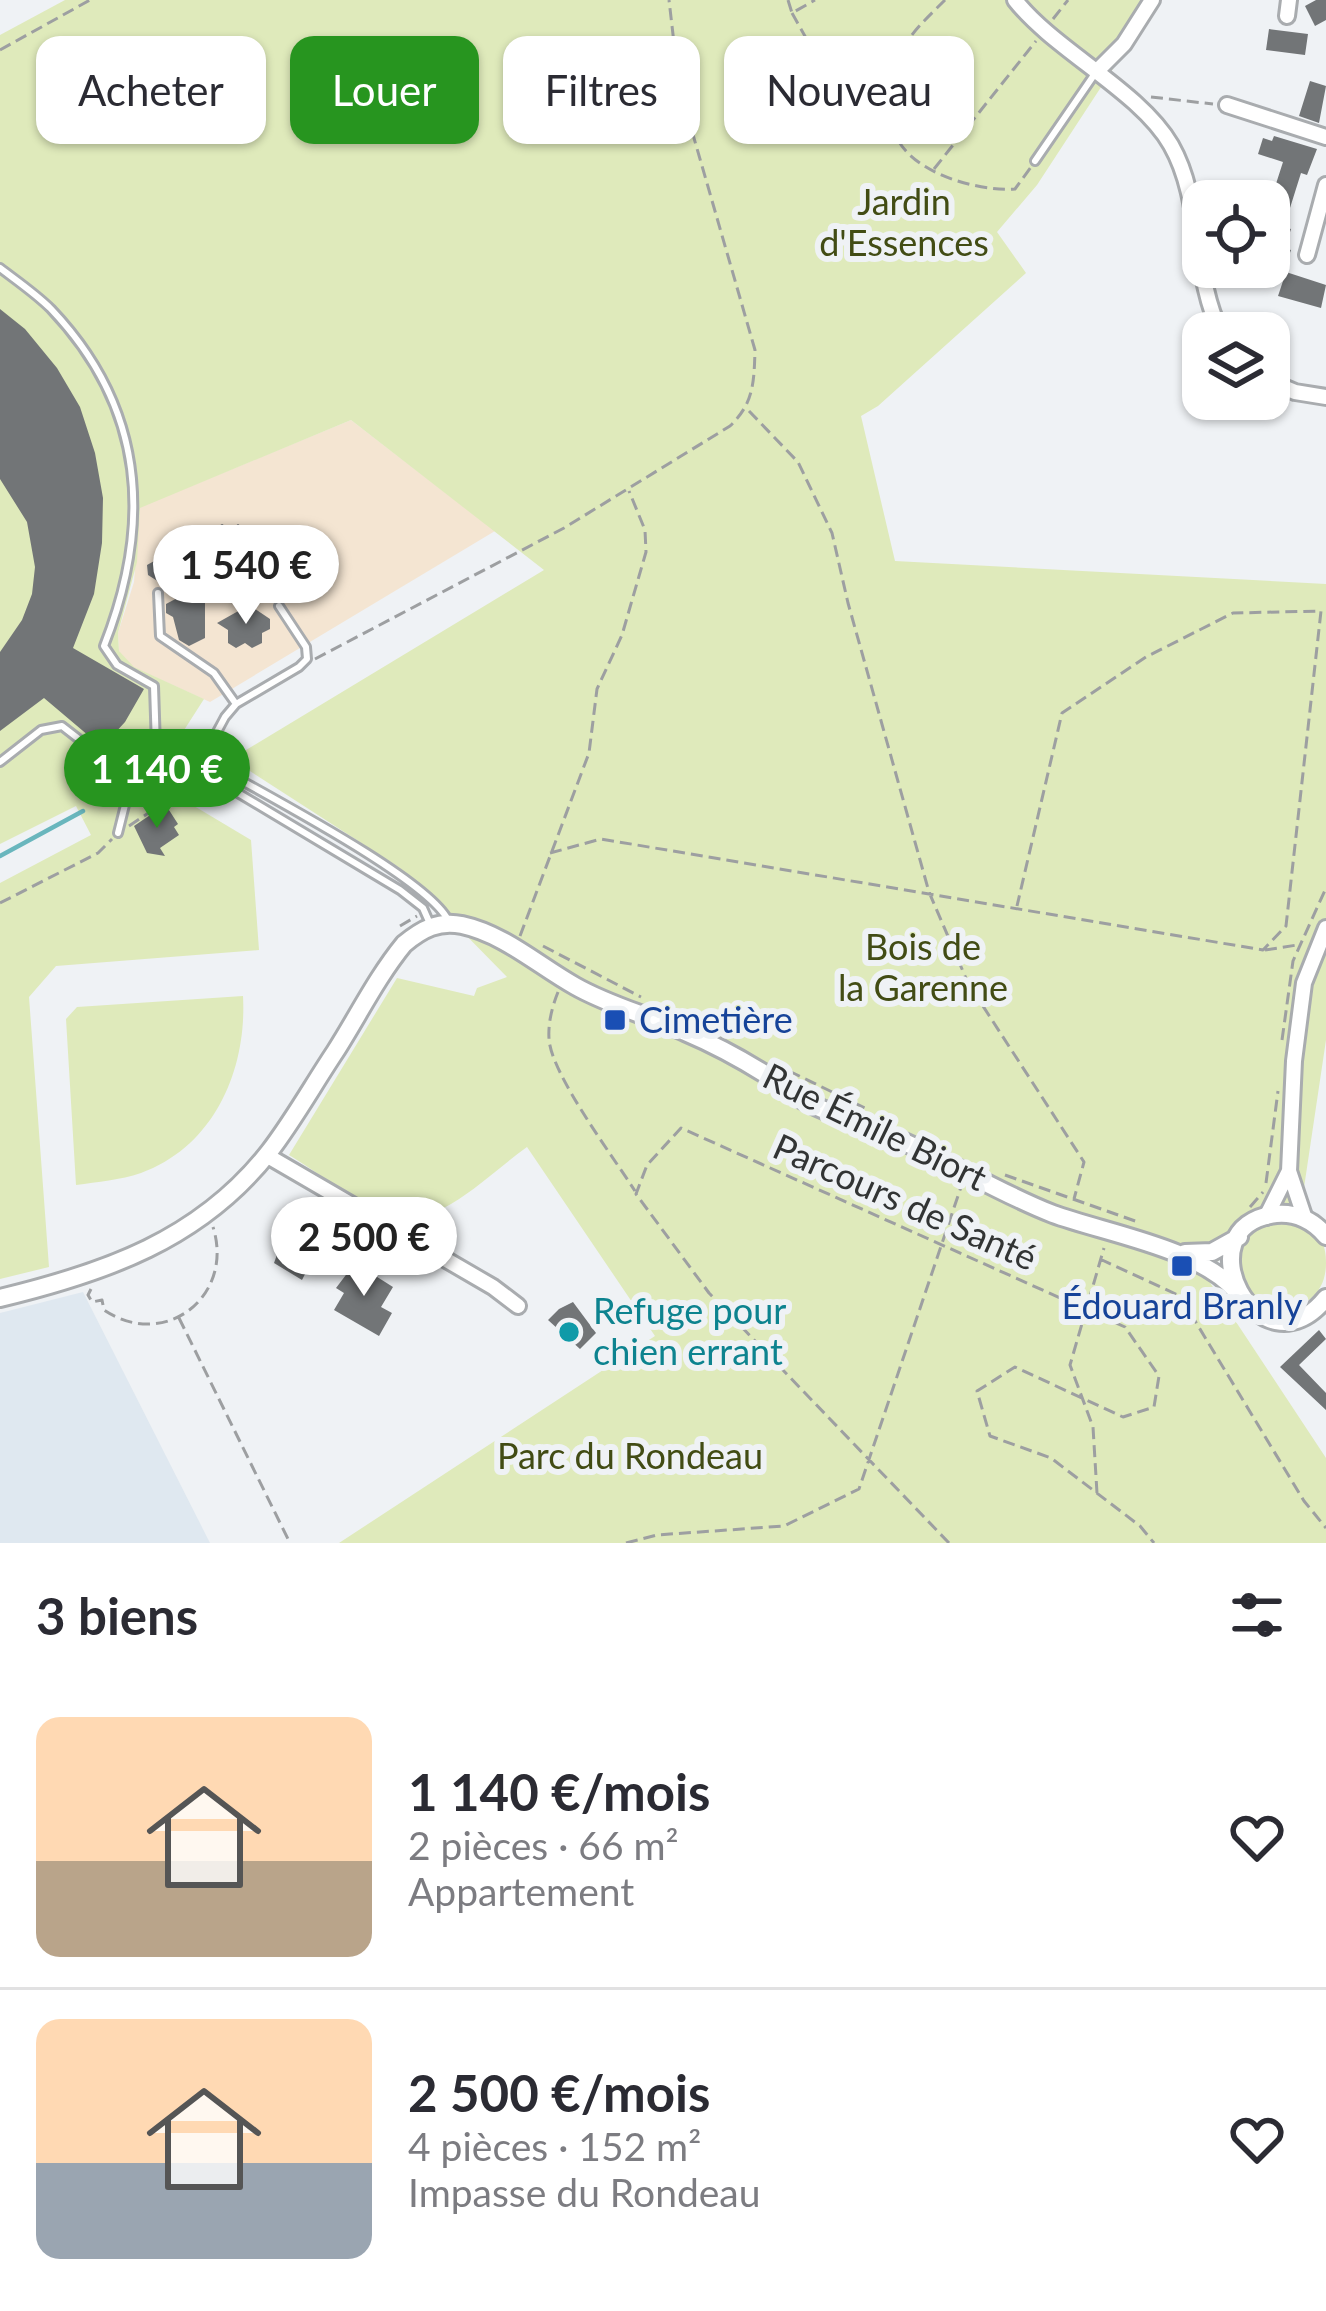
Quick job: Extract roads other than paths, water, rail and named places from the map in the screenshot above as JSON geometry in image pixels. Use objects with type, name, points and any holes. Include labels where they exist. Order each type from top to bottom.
[{"type":"street","points":[[1015,0],[1165,135],[1180,165],[1213,312]]},
{"type":"street","points":[[1096,72],[1124,44],[1152,0]]},
{"type":"street","points":[[1227,105],[1326,137]]},
{"type":"street","points":[[1306,255],[1326,185]]},
{"type":"street","points":[[1290,390],[1326,397]]},
{"type":"street","points":[[0,1298],[84,1277],[150,1250],[208,1212],[266,1156],[387,965],[404,944],[432,923]]},
{"type":"street","name":"Rue Émile Biort","points":[[432,923],[470,927],[518,942],[562,979],[628,1012],[684,1031],[800,1099],[1040,1209],[1143,1233],[1222,1275],[1259,1314],[1276,1319],[1317,1315]]},
{"type":"street","points":[[1305,1219],[1289,1171],[1296,1025],[1304,983],[1324,933]]},
{"type":"street","points":[[266,1156],[494,1287],[518,1306]]},
{"type":"street","points":[[1266,1217],[1289,1171]]},
{"type":"street","points":[[1236,1291],[1230,1263],[1240,1228],[1279,1214],[1305,1219],[1326,1236]]},
{"type":"street","name":"Rue Émile Biort","points":[[1143,1233],[1178,1252],[1205,1253],[1240,1228]]},
{"type":"street","points":[[1317,1315],[1326,1298]]},
{"type":"lane","points":[[1035,160],[1096,72]]},
{"type":"lane","points":[[0,268],[50,308],[93,364],[117,414],[136,508],[134,546],[123,598],[104,646],[117,665],[154,686],[156,747]]},
{"type":"lane","points":[[158,593],[160,636],[214,673],[236,704]]},
{"type":"lane","points":[[196,772],[236,704],[307,659],[306,647],[279,606]]},
{"type":"lane","points":[[0,762],[41,730],[62,726],[120,771],[127,797],[118,833]]},
{"type":"lane","points":[[120,771],[156,747]]},
{"type":"lane","points":[[156,747],[380,878],[432,923],[442,909],[403,876],[203,759]]},
{"type":"waterway","points":[[0,856],[83,811]]},
{"type":"place","name":"Cimetière","points":[[615,1020]]},
{"type":"place","name":"Édouard Branly","points":[[1182,1266]]},
{"type":"place","name":"Refuge pour chien errant","points":[[569,1332]]},
{"type":"park label","name":"Jardin d'Essences","points":[[904,222]]},
{"type":"park label","name":"Bois de la Garenne","points":[[923,968]]},
{"type":"park label","name":"Parc du Rondeau","points":[[630,1456]]}]
